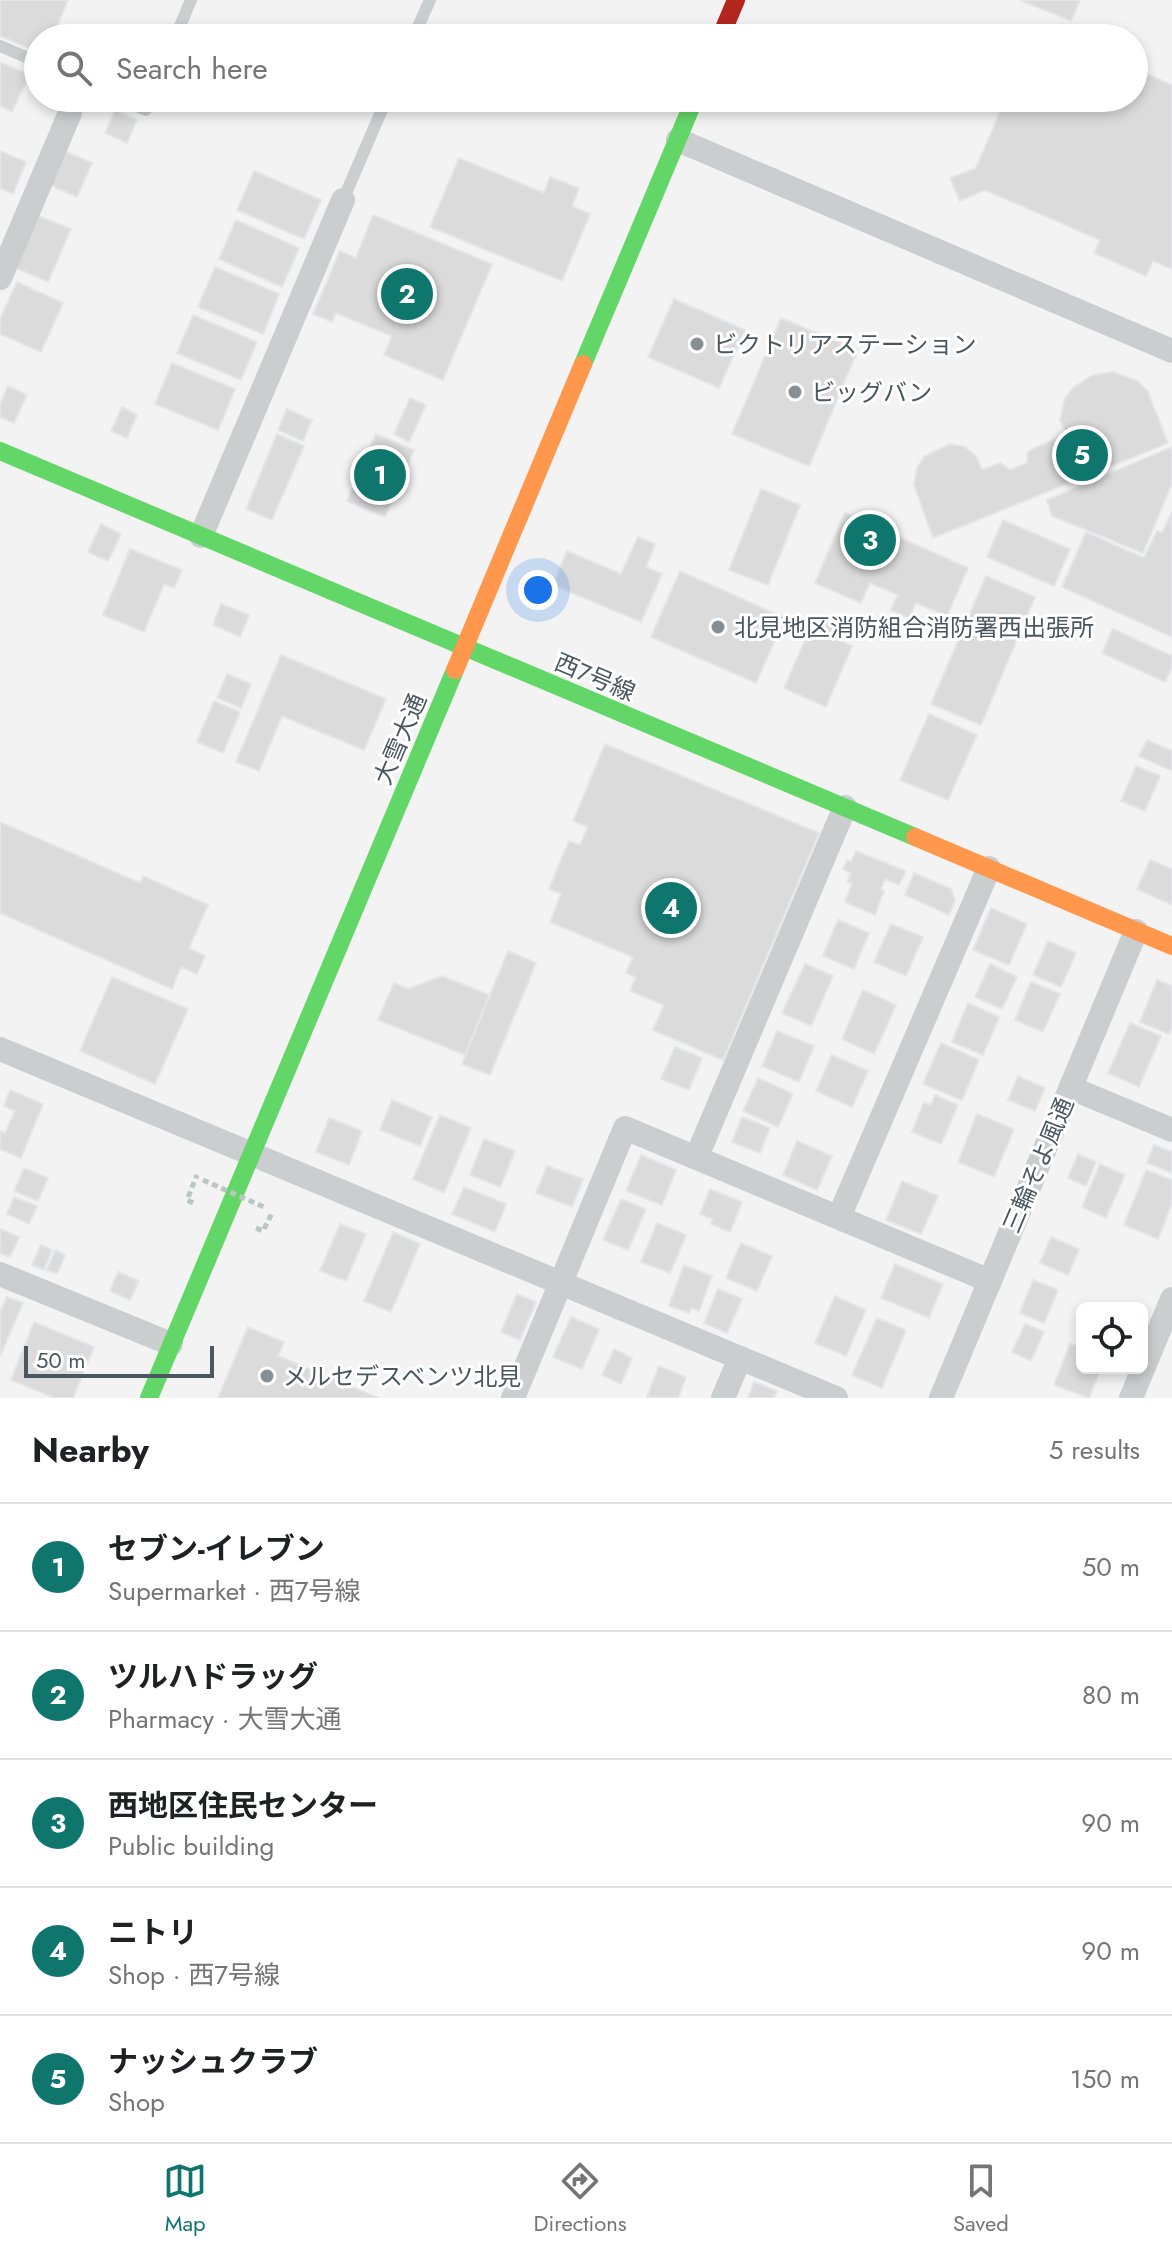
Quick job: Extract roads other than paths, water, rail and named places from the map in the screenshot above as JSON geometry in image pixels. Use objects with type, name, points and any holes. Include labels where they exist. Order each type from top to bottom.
[{"type":"main road","points":[[726,24],[736,0]]},
{"type":"main road","name":"大雪大通","points":[[149,1398],[689,112]]},
{"type":"main road","name":"西7号線","points":[[0,451],[1172,946]]},
{"type":"street","points":[[0,278],[70,113]]},
{"type":"street","points":[[678,140],[1172,351]]},
{"type":"street","points":[[201,536],[343,200]]},
{"type":"street","points":[[697,1156],[845,807]]},
{"type":"street","points":[[839,1217],[989,868]]},
{"type":"street","name":"三輪そよ風通","points":[[941,1398],[1136,931]]},
{"type":"street","points":[[0,1049],[836,1398]]},
{"type":"street","points":[[1071,1088],[1172,1130]]},
{"type":"street","points":[[513,1398],[625,1128],[990,1281]]},
{"type":"street","points":[[0,1274],[171,1344]]},
{"type":"street","points":[[1131,1398],[1172,1299]]},
{"type":"street","points":[[723,1398],[740,1358]]},
{"type":"lane","points":[[181,24],[191,0]]},
{"type":"lane","points":[[419,24],[430,0]]},
{"type":"lane","points":[[0,46],[24,56]]},
{"type":"lane","points":[[343,200],[381,112]]},
{"type":"place","name":"ツルハドラッグ","points":[[407,294]]},
{"type":"place","name":"ビクトリアステーション","points":[[697,344]]},
{"type":"place","name":"ビッグバン","points":[[795,392]]},
{"type":"place","name":"ナッシュクラブ","points":[[1082,455]]},
{"type":"place","name":"セブン-イレブン","points":[[380,475]]},
{"type":"place","name":"西地区住民センター","points":[[870,540]]},
{"type":"place","name":"北見地区消防組合消防署西出張所","points":[[718,627]]},
{"type":"place","name":"ニトリ","points":[[671,908]]},
{"type":"place","name":"メルセデスベンツ北見","points":[[267,1376]]}]
